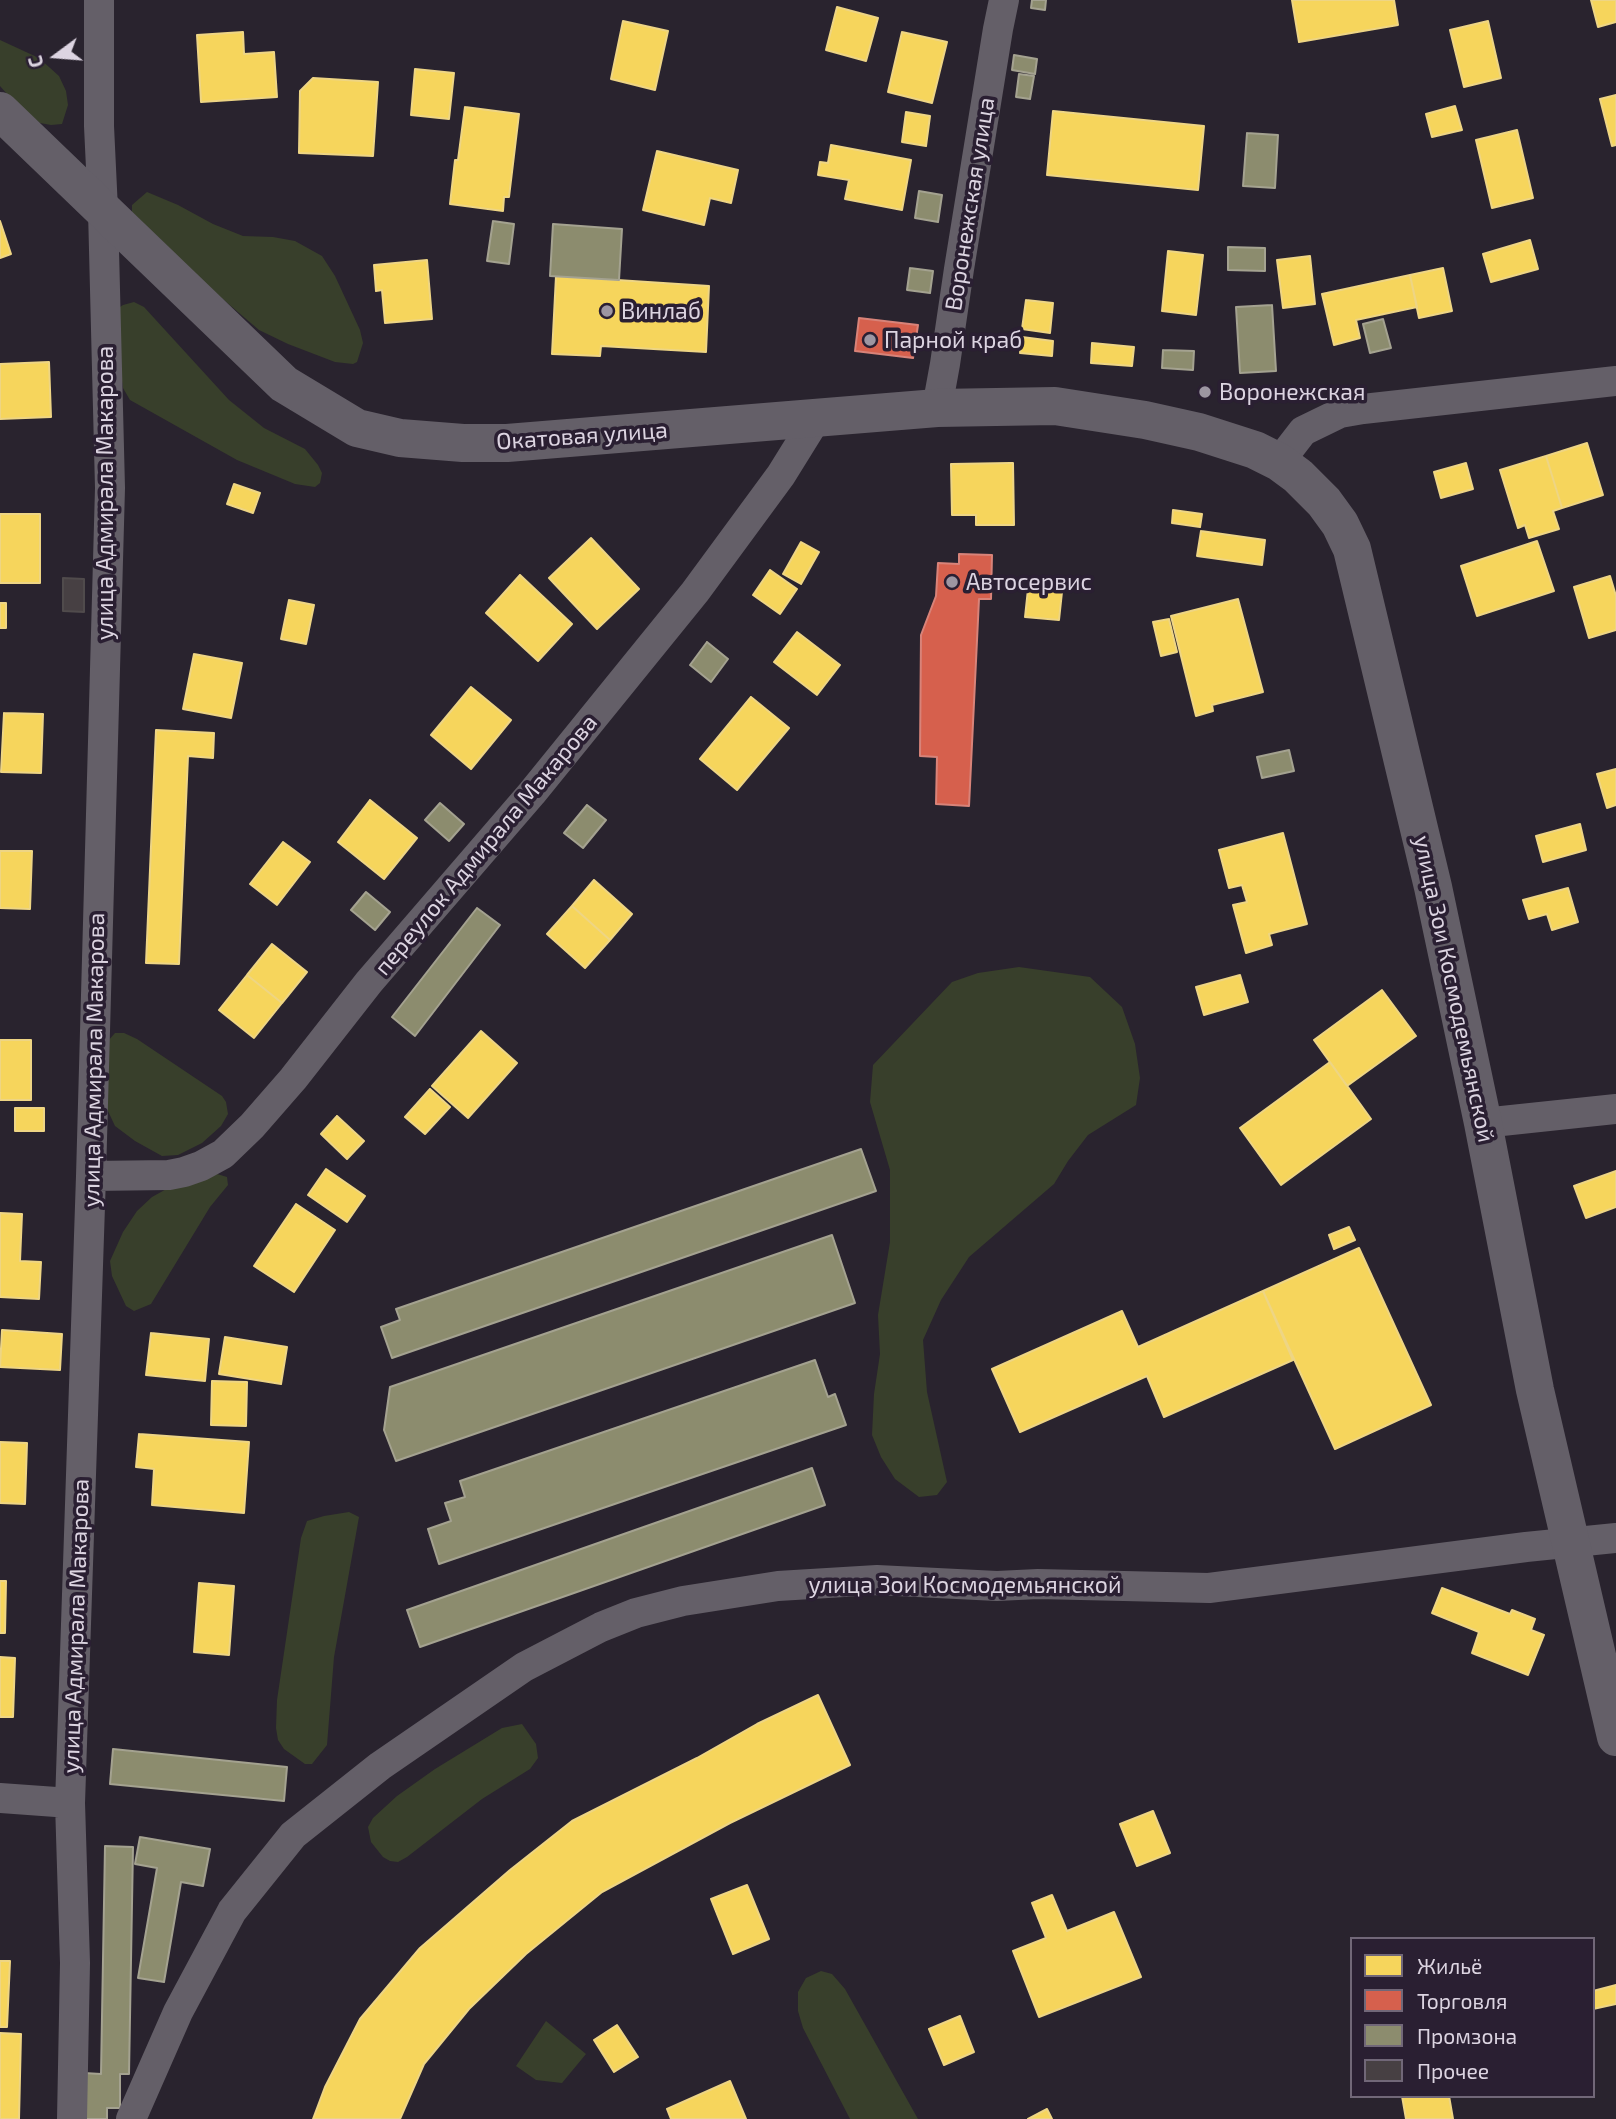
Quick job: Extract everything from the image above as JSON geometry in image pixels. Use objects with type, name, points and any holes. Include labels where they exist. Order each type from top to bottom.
[{"type":"main road","name":"Окатовая улица","points":[[0,111],[284,384],[357,428],[400,438],[507,443],[937,408],[1055,405],[1199,432],[1255,450],[1279,462]]},
{"type":"main road","name":"улица Зои Космодемьянской","points":[[1279,462],[1298,476],[1324,502],[1340,524],[1352,549],[1430,874],[1483,1123],[1535,1390],[1616,1737]]},
{"type":"street","name":"улица Адмирала Макарова","points":[[72,2119],[75,1964],[70,1803],[110,488],[99,126],[99,0]]},
{"type":"street","name":"Воронежская улица","points":[[937,408],[1004,0]]},
{"type":"street","points":[[1279,462],[1303,431],[1340,413],[1616,381]]},
{"type":"street","name":"переулок Адмирала Макарова","points":[[91,1176],[169,1175],[184,1172],[223,1154],[251,1126],[293,1079],[369,982],[532,793],[695,592],[781,475],[817,417]]},
{"type":"street","points":[[1483,1123],[1616,1109]]},
{"type":"street","points":[[1572,1543],[1615,1542]]},
{"type":"street","name":"улица Зои Космодемьянской","points":[[131,2119],[178,2012],[232,1910],[293,1835],[380,1766],[524,1667],[601,1627],[636,1613],[683,1601],[778,1586],[877,1580],[997,1586],[1038,1584],[1209,1588],[1572,1543]]},
{"type":"street","points":[[0,1798],[70,1803]]},
{"type":"green space","points":[[0,40],[39,58],[59,76],[66,91],[68,105],[62,124],[40,123],[15,103],[0,86]]},
{"type":"green space","points":[[147,192],[243,236],[295,241],[322,256],[335,276],[360,330],[363,343],[357,362],[335,362],[259,330],[211,289],[132,212],[132,205]]},
{"type":"green space","points":[[134,302],[144,307],[229,400],[264,428],[305,449],[322,473],[320,483],[315,487],[295,484],[237,460],[130,400],[123,388],[117,347],[117,309]]},
{"type":"green space","points":[[1019,967],[1090,977],[1122,1007],[1135,1044],[1140,1078],[1136,1105],[1088,1135],[1054,1184],[969,1257],[941,1300],[923,1340],[927,1392],[947,1482],[937,1495],[919,1497],[895,1479],[881,1457],[872,1435],[880,1354],[878,1315],[890,1242],[890,1170],[870,1102],[873,1065],[952,982],[978,973]]},
{"type":"green space","points":[[115,1033],[124,1033],[137,1039],[222,1096],[228,1114],[221,1126],[202,1143],[178,1155],[162,1156],[115,1126],[107,1109],[108,1041]]},
{"type":"green space","points":[[217,1174],[227,1177],[228,1185],[210,1207],[151,1304],[134,1311],[126,1306],[112,1276],[110,1261],[123,1232],[137,1211],[152,1197],[170,1187]]},
{"type":"green space","points":[[349,1512],[359,1517],[334,1657],[327,1745],[312,1764],[305,1764],[284,1749],[278,1740],[276,1728],[277,1700],[301,1538],[307,1521]]},
{"type":"green space","points":[[522,1724],[536,1744],[538,1758],[530,1769],[482,1799],[407,1857],[398,1862],[383,1857],[371,1842],[368,1827],[373,1818],[397,1796],[435,1769],[502,1728]]},
{"type":"green space","points":[[821,1971],[832,1974],[845,1989],[918,2119],[850,2119],[803,2028],[798,2011],[798,1992],[806,1978]]},
{"type":"green space","points":[[546,2021],[586,2054],[562,2083],[536,2080],[516,2066]]},
{"type":"building: Жильё","points":[[1292,0],[1394,0],[1398,25],[1299,42]]},
{"type":"building: Жильё","points":[[1591,0],[1616,0],[1616,22],[1598,27]]},
{"type":"building: Жильё","points":[[837,7],[878,18],[866,61],[826,50]]},
{"type":"building: Жильё","points":[[623,21],[668,31],[655,90],[611,79]]},
{"type":"building: Жильё","points":[[1488,21],[1501,78],[1464,87],[1450,30]]},
{"type":"building: Жильё","points":[[243,32],[244,54],[274,52],[277,97],[201,102],[197,35]]},
{"type":"building: Жильё","points":[[902,32],[947,42],[932,103],[888,92]]},
{"type":"building: Жильё","points":[[415,69],[454,73],[449,119],[411,115]]},
{"type":"building: Жильё","points":[[313,78],[378,82],[373,156],[299,153],[300,91]]},
{"type":"building: Жильё","points":[[1616,95],[1616,145],[1612,146],[1600,99]]},
{"type":"building: Жильё","points":[[1455,106],[1462,130],[1432,137],[1426,114]]},
{"type":"building: Жильё","points":[[465,107],[519,114],[509,197],[504,197],[503,211],[450,204]]},
{"type":"building: Жильё","points":[[1053,111],[1204,126],[1198,190],[1047,175]]},
{"type":"building: Жильё","points":[[906,112],[930,116],[926,146],[902,142]]},
{"type":"building: Жильё","points":[[1517,130],[1533,198],[1492,208],[1476,140]]},
{"type":"building: Жильё","points":[[831,145],[911,160],[902,210],[845,199],[849,180],[818,175],[820,162],[828,163]]},
{"type":"building: Жильё","points":[[657,151],[738,170],[731,203],[710,198],[704,225],[643,210]]},
{"type":"building: Жильё","points":[[0,221],[11,254],[0,258]]},
{"type":"building: Жильё","points":[[1530,240],[1538,269],[1491,282],[1483,254]]},
{"type":"building: Жильё","points":[[1168,251],[1203,255],[1196,315],[1162,311]]},
{"type":"building: Жильё","points":[[1310,256],[1315,304],[1283,308],[1277,260]]},
{"type":"building: Жильё","points":[[427,260],[432,319],[385,323],[382,290],[376,291],[374,265]]},
{"type":"building: Жильё","points":[[1443,268],[1452,311],[1419,318],[1410,275]]},
{"type":"building: Жильё","points":[[1410,275],[1417,307],[1356,320],[1360,338],[1334,345],[1322,294]]},
{"type":"building: Жильё","points":[[556,276],[709,286],[706,352],[601,346],[600,356],[552,354]]},
{"type":"building: Жильё","points":[[1026,300],[1053,303],[1050,333],[1022,329]]},
{"type":"building: Жильё","points":[[1022,337],[1053,341],[1052,356],[1020,353]]},
{"type":"building: Жильё","points":[[1092,343],[1134,347],[1132,366],[1091,363]]},
{"type":"building: Жильё","points":[[49,362],[51,417],[0,419],[0,364]]},
{"type":"building: Жильё","points":[[1587,443],[1603,495],[1562,508],[1546,456]]},
{"type":"building: Жильё","points":[[1546,456],[1562,508],[1553,511],[1559,529],[1529,538],[1525,525],[1518,528],[1500,470]]},
{"type":"building: Жильё","points":[[1013,463],[1014,525],[976,525],[976,515],[952,515],[951,464]]},
{"type":"building: Жильё","points":[[1466,463],[1473,489],[1441,498],[1434,472]]},
{"type":"building: Жильё","points":[[234,484],[260,493],[253,513],[227,504]]},
{"type":"building: Жильё","points":[[1173,510],[1202,514],[1200,527],[1172,523]]},
{"type":"building: Жильё","points":[[0,514],[40,514],[40,583],[0,583]]},
{"type":"building: Жильё","points":[[1201,531],[1265,540],[1262,565],[1197,556]]},
{"type":"building: Жильё","points":[[591,538],[639,589],[597,629],[549,578]]},
{"type":"building: Жильё","points":[[1537,541],[1554,591],[1477,616],[1461,566]]},
{"type":"building: Жильё","points":[[801,542],[819,552],[801,584],[783,574]]},
{"type":"building: Жильё","points":[[770,570],[797,589],[780,614],[753,595]]},
{"type":"building: Жильё","points":[[520,575],[572,624],[538,661],[486,613]]},
{"type":"building: Жильё","points":[[1610,576],[1616,596],[1616,630],[1589,638],[1574,587]]},
{"type":"building: Жильё","points":[[1028,589],[1062,592],[1059,620],[1025,617]]},
{"type":"building: Жильё","points":[[1238,599],[1263,692],[1212,705],[1213,711],[1196,716],[1171,616]]},
{"type":"building: Жильё","points":[[289,600],[314,605],[306,644],[281,639]]},
{"type":"building: Жильё","points":[[0,603],[6,603],[6,628],[0,628]]},
{"type":"building: Жильё","points":[[1169,619],[1177,652],[1161,656],[1153,622]]},
{"type":"building: Жильё","points":[[797,632],[840,665],[817,695],[774,662]]},
{"type":"building: Жильё","points":[[194,654],[242,663],[231,718],[183,709]]},
{"type":"building: Жильё","points":[[471,687],[511,720],[471,769],[431,735]]},
{"type":"building: Жильё","points":[[751,697],[789,728],[737,790],[700,759]]},
{"type":"building: Жильё","points":[[4,713],[43,714],[41,773],[1,772]]},
{"type":"building: Жильё","points":[[156,730],[214,733],[213,758],[188,756],[179,964],[146,963]]},
{"type":"building: Жильё","points":[[1616,769],[1616,805],[1607,808],[1597,774]]},
{"type":"building: Жильё","points":[[370,800],[417,838],[384,879],[338,842]]},
{"type":"building: Жильё","points":[[1580,824],[1586,850],[1543,862],[1536,836]]},
{"type":"building: Жильё","points":[[1283,833],[1307,924],[1269,934],[1272,945],[1246,953],[1233,905],[1247,902],[1242,885],[1229,888],[1219,850]]},
{"type":"building: Жильё","points":[[283,842],[310,862],[277,905],[250,884]]},
{"type":"building: Жильё","points":[[0,851],[32,851],[30,909],[0,908]]},
{"type":"building: Жильё","points":[[594,880],[632,914],[610,940],[572,906]]},
{"type":"building: Жильё","points":[[1568,888],[1578,922],[1552,930],[1547,914],[1529,919],[1523,900]]},
{"type":"building: Жильё","points":[[572,906],[610,940],[585,968],[547,934]]},
{"type":"building: Жильё","points":[[272,944],[307,972],[282,1003],[247,975]]},
{"type":"building: Жильё","points":[[247,975],[282,1003],[254,1038],[219,1010]]},
{"type":"building: Жильё","points":[[1240,975],[1248,1002],[1204,1015],[1196,987]]},
{"type":"building: Жильё","points":[[1382,990],[1416,1036],[1347,1086],[1314,1040]]},
{"type":"building: Жильё","points":[[481,1031],[517,1063],[468,1118],[432,1086]]},
{"type":"building: Жильё","points":[[0,1040],[31,1040],[31,1100],[0,1100]]},
{"type":"building: Жильё","points":[[1330,1062],[1371,1119],[1281,1185],[1240,1128]]},
{"type":"building: Жильё","points":[[430,1089],[450,1107],[425,1134],[405,1117]]},
{"type":"building: Жильё","points":[[15,1108],[44,1108],[44,1131],[15,1131]]},
{"type":"building: Жильё","points":[[337,1116],[364,1141],[347,1159],[321,1134]]},
{"type":"building: Жильё","points":[[326,1169],[365,1196],[347,1222],[308,1195]]},
{"type":"building: Жильё","points":[[1616,1171],[1616,1207],[1586,1218],[1574,1186]]},
{"type":"building: Жильё","points":[[296,1204],[335,1230],[294,1292],[254,1266]]},
{"type":"building: Жильё","points":[[0,1213],[22,1214],[20,1261],[41,1262],[39,1299],[0,1297]]},
{"type":"building: Жильё","points":[[1349,1227],[1355,1240],[1334,1249],[1329,1235]]},
{"type":"building: Жильё","points":[[1359,1248],[1431,1405],[1335,1449],[1263,1291]]},
{"type":"building: Жильё","points":[[1263,1291],[1293,1360],[1164,1417],[1147,1376],[1020,1432],[992,1369],[1122,1311],[1138,1347]]},
{"type":"building: Жильё","points":[[2,1330],[62,1334],[60,1370],[0,1367]]},
{"type":"building: Жильё","points":[[151,1333],[209,1339],[205,1381],[146,1375]]},
{"type":"building: Жильё","points":[[225,1337],[287,1347],[281,1384],[219,1374]]},
{"type":"building: Жильё","points":[[212,1381],[247,1382],[246,1426],[211,1425]]},
{"type":"building: Жильё","points":[[139,1434],[249,1442],[244,1513],[152,1505],[154,1469],[136,1467]]},
{"type":"building: Жильё","points":[[0,1442],[27,1443],[25,1504],[0,1503]]},
{"type":"building: Жильё","points":[[0,1581],[6,1581],[5,1633],[0,1633]]},
{"type":"building: Жильё","points":[[199,1583],[234,1586],[229,1655],[194,1652]]},
{"type":"building: Жильё","points":[[1442,1588],[1510,1614],[1512,1610],[1535,1619],[1531,1630],[1544,1635],[1528,1675],[1472,1653],[1479,1632],[1432,1613]]},
{"type":"building: Жильё","points":[[0,1657],[15,1658],[13,1717],[0,1717]]},
{"type":"building: Жильё","points":[[818,1695],[850,1765],[730,1823],[602,1892],[526,1954],[469,2009],[424,2064],[400,2119],[313,2119],[325,2087],[360,2019],[420,1948],[510,1870],[572,1821]]},
{"type":"building: Жильё","points":[[1153,1811],[1170,1853],[1137,1866],[1120,1824]]},
{"type":"building: Жильё","points":[[747,1885],[769,1939],[733,1954],[711,1899]]},
{"type":"building: Жильё","points":[[1052,1895],[1067,1931],[1114,1912],[1141,1977],[1039,2017],[1013,1951],[1046,1938],[1032,1903]]},
{"type":"building: Жильё","points":[[0,1961],[10,1961],[7,2027],[0,2027]]},
{"type":"building: Жильё","points":[[1616,1985],[1616,2004],[1595,2009],[1595,1990]]},
{"type":"building: Жильё","points":[[960,2016],[974,2052],[944,2065],[929,2029]]},
{"type":"building: Жильё","points":[[617,2025],[638,2057],[614,2072],[594,2040]]},
{"type":"building: Жильё","points":[[0,2033],[21,2034],[19,2119],[0,2119]]},
{"type":"building: Жильё","points":[[730,2081],[746,2119],[671,2119],[667,2109]]},
{"type":"building: Жильё","points":[[1402,2098],[1449,2098],[1453,2119],[1406,2119]]},
{"type":"building: Жильё","points":[[1047,2109],[1052,2119],[1028,2119]]},
{"type":"building: Торговля","points":[[859,318],[918,325],[913,358],[855,351]]},
{"type":"building: Торговля","points":[[959,554],[992,555],[991,599],[979,599],[969,806],[936,804],[937,757],[920,756],[921,635],[936,596],[938,563],[959,564]]},
{"type":"building: Промзона","points":[[1032,0],[1046,0],[1045,10],[1031,8]]},
{"type":"building: Промзона","points":[[1014,55],[1037,59],[1035,74],[1012,70]]},
{"type":"building: Промзона","points":[[1019,74],[1034,76],[1030,99],[1016,97]]},
{"type":"building: Промзона","points":[[1247,133],[1278,135],[1275,188],[1243,186]]},
{"type":"building: Промзона","points":[[919,191],[942,195],[938,222],[915,218]]},
{"type":"building: Промзона","points":[[493,221],[514,224],[509,264],[487,261]]},
{"type":"building: Промзона","points":[[553,224],[622,229],[619,280],[550,276]]},
{"type":"building: Промзона","points":[[1228,247],[1265,248],[1265,271],[1228,270]]},
{"type":"building: Промзона","points":[[910,268],[933,271],[930,293],[907,290]]},
{"type":"building: Промзона","points":[[1272,305],[1276,371],[1240,373],[1236,307]]},
{"type":"building: Промзона","points":[[1383,319],[1391,348],[1370,353],[1363,324]]},
{"type":"building: Промзона","points":[[1163,350],[1194,351],[1193,370],[1162,368]]},
{"type":"building: Промзона","points":[[707,642],[728,659],[711,682],[690,665]]},
{"type":"building: Промзона","points":[[1289,750],[1294,771],[1262,778],[1257,757]]},
{"type":"building: Промзона","points":[[440,803],[464,824],[449,841],[425,820]]},
{"type":"building: Промзона","points":[[587,805],[606,820],[583,848],[564,833]]},
{"type":"building: Промзона","points":[[366,892],[390,912],[375,930],[351,910]]},
{"type":"building: Промзона","points":[[477,908],[500,925],[415,1036],[392,1017]]},
{"type":"building: Промзона","points":[[861,1149],[876,1191],[392,1358],[381,1327],[400,1320],[396,1309]]},
{"type":"building: Промзона","points":[[832,1235],[855,1303],[396,1461],[384,1430],[390,1387]]},
{"type":"building: Промзона","points":[[815,1360],[828,1397],[835,1394],[846,1425],[439,1564],[428,1529],[451,1521],[445,1503],[465,1497],[460,1481]]},
{"type":"building: Промзона","points":[[812,1468],[825,1505],[420,1647],[407,1610]]},
{"type":"building: Промзона","points":[[113,1749],[287,1767],[284,1801],[110,1784]]},
{"type":"building: Промзона","points":[[140,1837],[210,1849],[203,1886],[181,1882],[164,1982],[138,1978],[157,1868],[135,1864]]},
{"type":"building: Промзона","points":[[105,1846],[133,1847],[129,2074],[120,2074],[120,2108],[107,2108],[107,2119],[83,2119],[84,2073],[101,2074]]},
{"type":"building: Прочее","points":[[63,578],[84,579],[84,612],[63,611]]},
{"type":"place","name":"Винлаб","points":[[607,311]]},
{"type":"place","name":"Парной краб","points":[[870,340]]},
{"type":"place","name":"Воронежская","points":[[1205,392]]},
{"type":"place","name":"Автосервис","points":[[952,582]]}]
